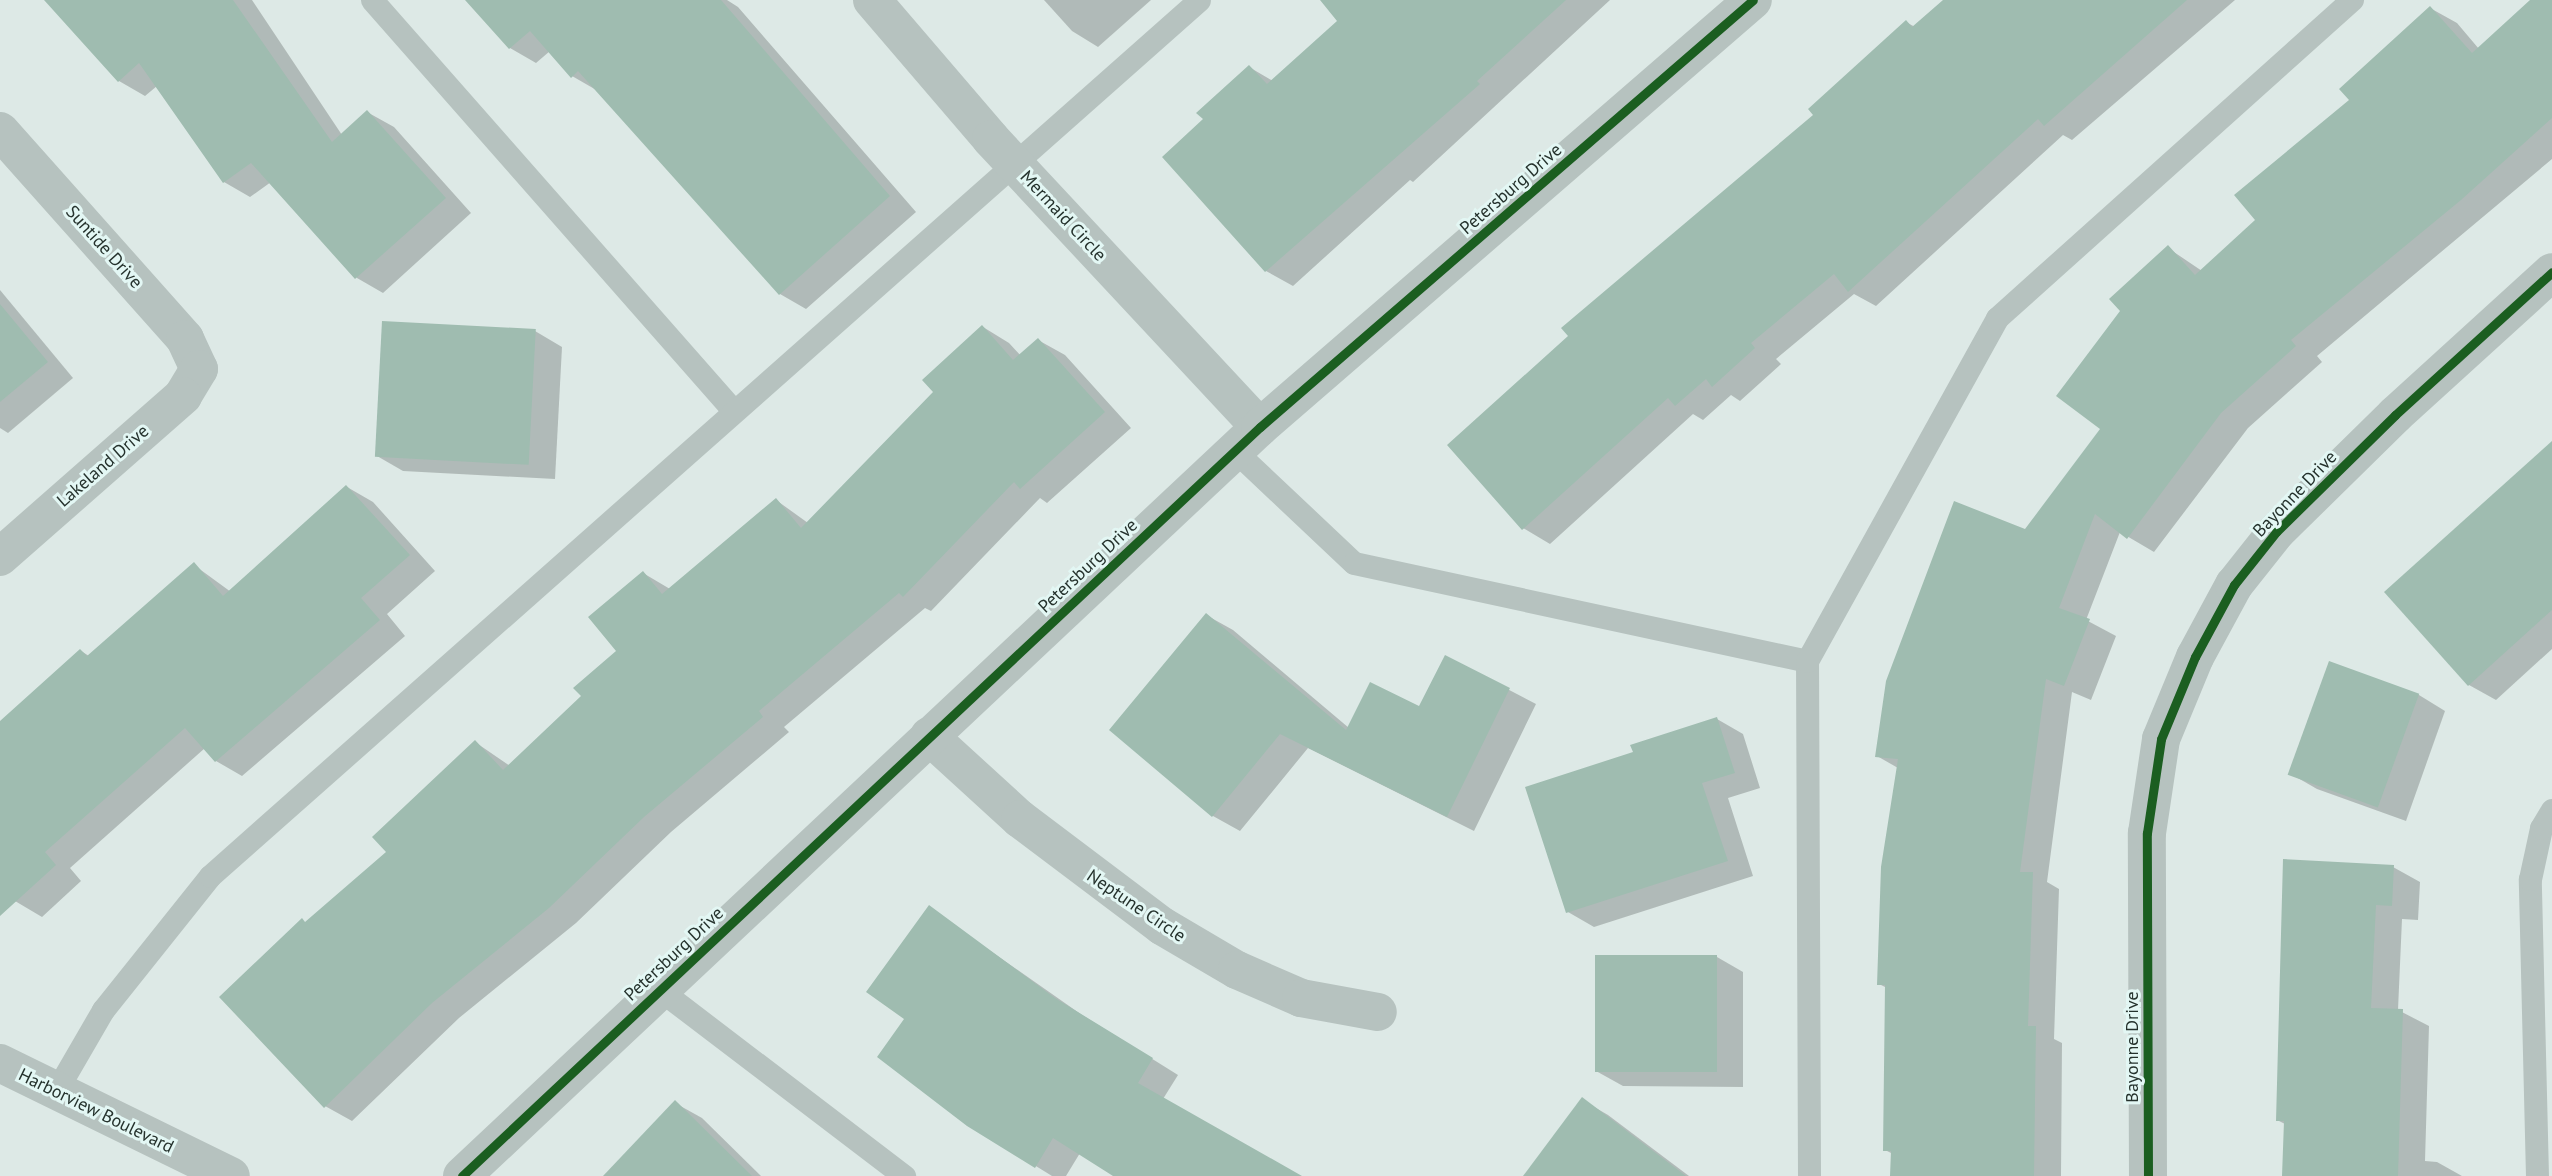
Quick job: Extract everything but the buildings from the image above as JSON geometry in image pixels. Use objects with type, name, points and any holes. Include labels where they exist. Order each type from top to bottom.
[{"type":"street","name":"Mermaid Circle","points":[[872,0],[1016,165],[1247,439]]},
{"type":"street","name":"Petersburg Drive","points":[[462,1176],[1247,439],[1754,0]]},
{"type":"street","name":"Suntide Drive","points":[[0,131],[185,339],[199,369]]},
{"type":"street","name":"Bayonne Drive","points":[[2148,1176],[2147,833],[2161,739],[2195,657],[2234,584],[2276,532],[2395,415],[2552,272]]},
{"type":"street","name":"Lakeland Drive","points":[[0,557],[183,396],[199,369]]},
{"type":"street","name":"Neptune Circle","points":[[929,736],[1020,819],[1161,926],[1237,970],[1301,998],[1378,1012]]},
{"type":"street","name":"Harborview Boulevard","points":[[0,1063],[231,1176]]},
{"type":"lane","points":[[372,0],[733,410]]},
{"type":"lane","points":[[55,1091],[103,1010],[210,876],[733,410],[1016,165],[1199,0]]},
{"type":"lane","points":[[1809,1176],[1807,661],[1997,318],[2352,0]]},
{"type":"lane","points":[[1247,439],[1354,563],[1807,661]]},
{"type":"lane","points":[[2537,1176],[2530,879],[2541,828],[2552,810]]},
{"type":"lane","points":[[660,990],[904,1176]]},
{"type":"cycle path","points":[[462,1176],[1260,427],[1753,0]]},
{"type":"cycle path","points":[[2148,1176],[2147,833],[2161,739],[2195,657],[2234,585],[2276,532],[2395,415],[2552,272]]}]
